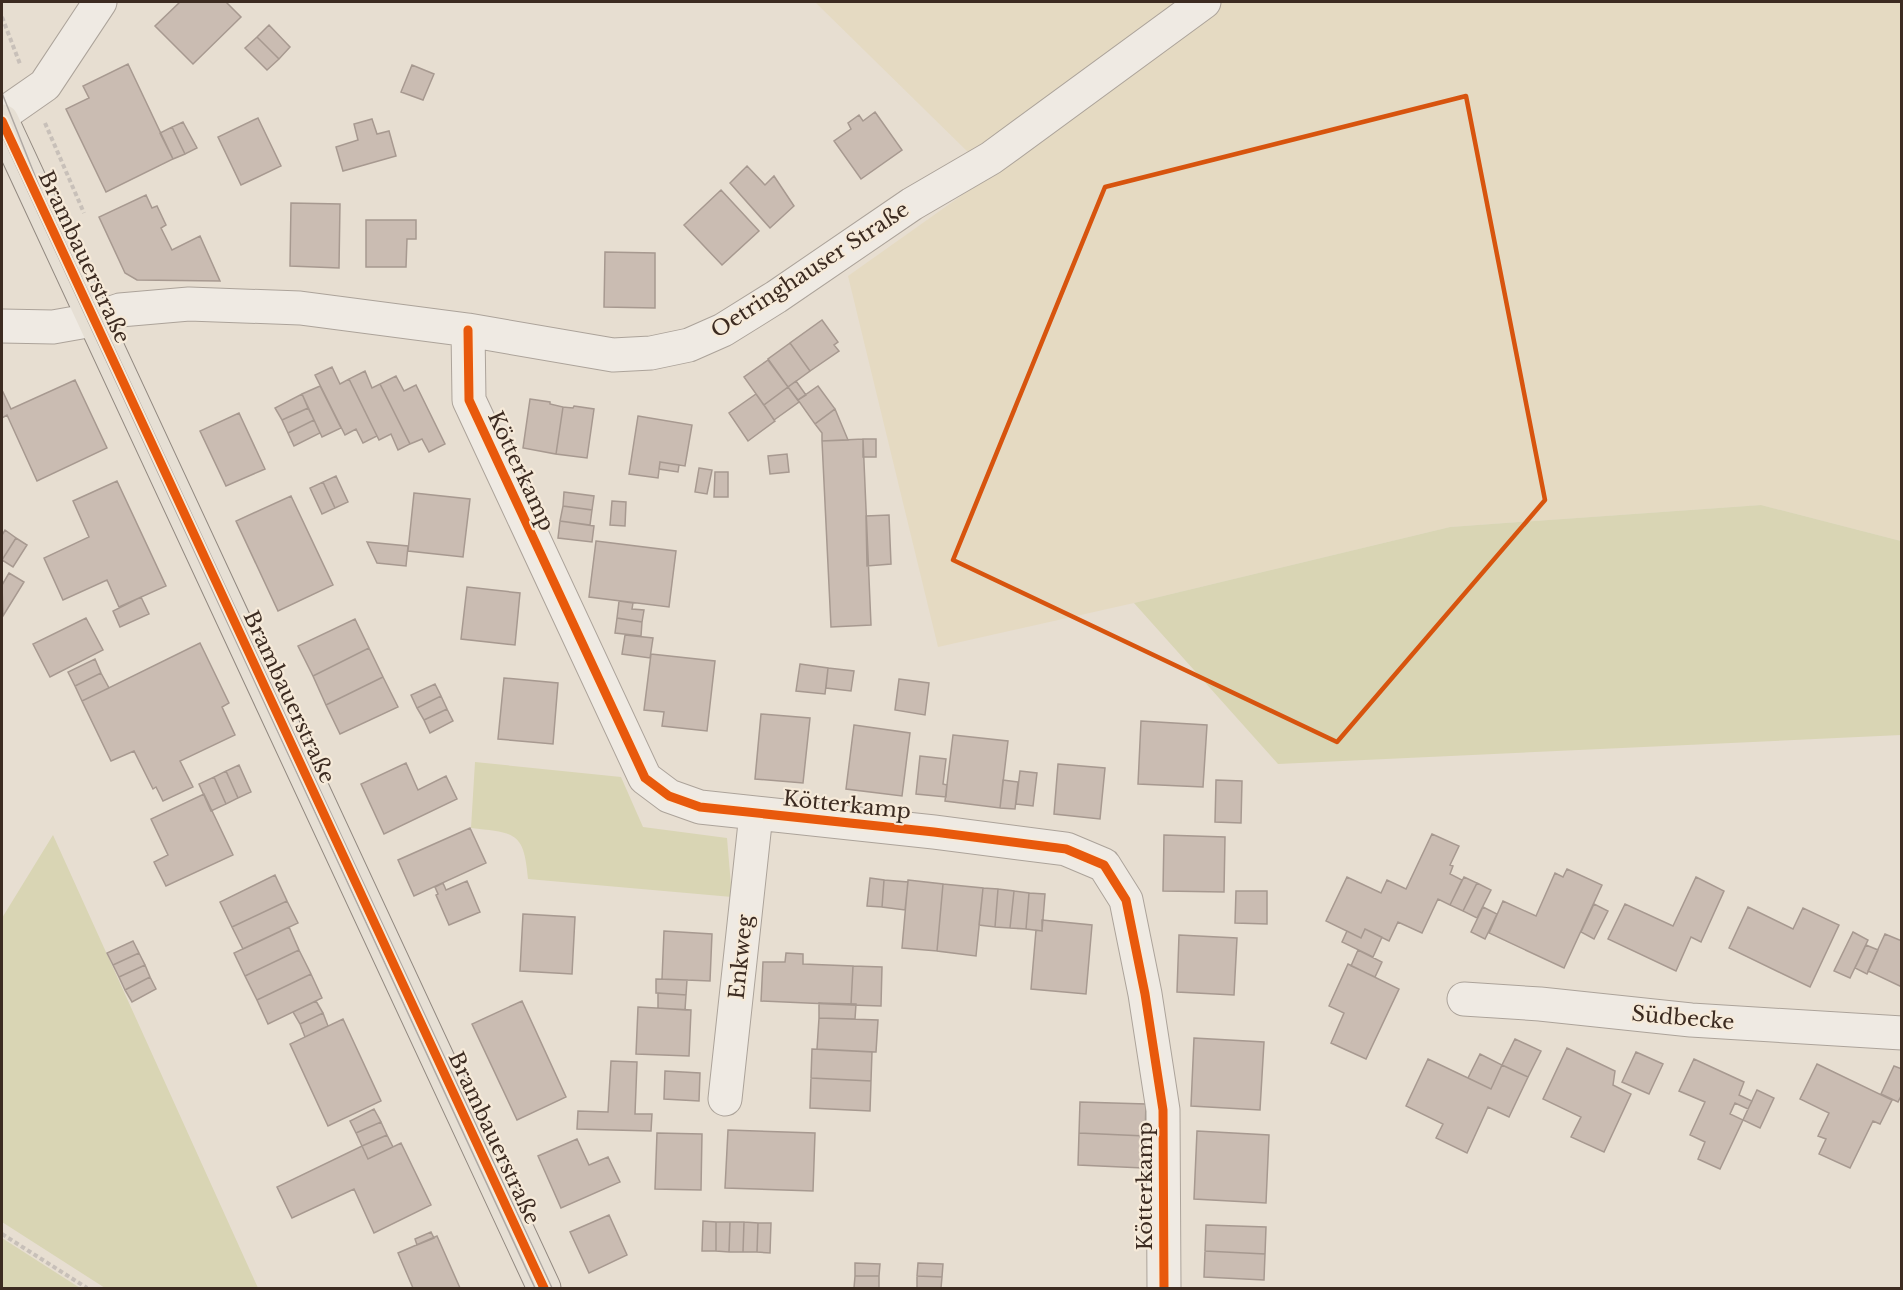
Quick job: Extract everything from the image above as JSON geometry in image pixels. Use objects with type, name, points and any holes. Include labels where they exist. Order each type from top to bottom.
[{"type":"main road","name":"Brambauerstraße","points":[[2,121],[544,1288]]},
{"type":"street","points":[[2,115],[45,85],[100,2]]},
{"type":"street","name":"Oetringhauser Straße","points":[[2,326],[52,327],[94,319],[120,310],[189,304],[300,308],[468,330],[613,354],[651,353],[689,345],[732,325],[912,204],[991,158],[1204,2]]},
{"type":"street","name":"Kötterkamp","points":[[468,330],[469,400],[645,778],[669,796],[700,807],[934,832],[1066,849],[1104,865],[1126,900],[1145,994],[1163,1110],[1164,1288]]},
{"type":"street","name":"Enkweg","points":[[725,1099],[756,814]]},
{"type":"street","name":"Südbecke","points":[[1464,999],[1539,1004],[1691,1020],[1902,1033]]},
{"type":"path","points":[[2,1234],[87,1288]]},
{"type":"highlighted area","points":[[1466,96],[1545,500],[1337,742],[953,560],[1105,187]]},
{"type":"shaded area","points":[[815,2],[1190,2],[974,158]]},
{"type":"shaded area","points":[[1204,2],[1901,2],[1901,541],[1761,505],[1450,527],[1134,603],[938,647],[848,276],[982,181]]},
{"type":"shaded area","points":[[1761,505],[1901,541],[1901,735],[1278,764],[1134,603],[1450,527]]},
{"type":"shaded area","points":[[475,762],[621,777],[643,827],[727,838],[732,897],[528,879],[524,851],[514,837],[498,831],[471,828]]},
{"type":"shaded area","points":[[53,835],[258,1288],[105,1288],[2,1222],[2,918]]},
{"type":"shaded area","points":[[2,1238],[80,1288],[2,1288]]},
{"type":"building","points":[[180,2],[226,2],[241,17],[193,64],[155,26]]},
{"type":"building","points":[[269,25],[290,47],[279,59],[257,37]]},
{"type":"building","points":[[257,37],[279,59],[267,70],[245,48]]},
{"type":"building","points":[[128,64],[173,159],[106,192],[66,109],[89,98],[83,86]]},
{"type":"building","points":[[412,65],[434,74],[423,100],[401,92]]},
{"type":"building","points":[[875,112],[902,150],[861,179],[834,141],[851,129],[848,123],[859,115],[863,121]]},
{"type":"building","points":[[258,118],[281,166],[241,185],[218,137]]},
{"type":"building","points":[[372,119],[377,134],[389,131],[396,156],[343,171],[336,147],[358,140],[354,124]]},
{"type":"building","points":[[183,122],[197,148],[185,154],[172,127]]},
{"type":"building","points":[[172,127],[185,154],[173,159],[160,133]]},
{"type":"building","points":[[747,166],[765,185],[774,176],[794,206],[770,228],[730,183]]},
{"type":"building","points":[[721,190],[759,231],[722,265],[684,225]]},
{"type":"building","points":[[146,195],[152,208],[157,206],[166,225],[161,228],[172,250],[200,236],[220,281],[137,280],[125,273],[99,217]]},
{"type":"building","points":[[291,203],[340,204],[339,268],[290,266]]},
{"type":"building","points":[[366,220],[416,220],[416,239],[407,239],[406,267],[366,267]]},
{"type":"building","points":[[605,252],[655,253],[655,308],[604,307]]},
{"type":"building","points":[[822,320],[838,342],[834,345],[839,351],[810,371],[790,343]]},
{"type":"building","points":[[790,343],[810,371],[788,387],[768,359]]},
{"type":"building","points":[[768,360],[788,387],[764,405],[744,377]]},
{"type":"building","points":[[332,367],[340,384],[349,379],[377,436],[363,443],[356,429],[345,435],[315,375]]},
{"type":"building","points":[[365,371],[372,388],[380,384],[410,444],[398,450],[391,434],[379,440],[349,379]]},
{"type":"building","points":[[396,376],[404,391],[416,385],[445,444],[429,452],[422,439],[410,444],[380,384]]},
{"type":"building","points":[[75,380],[107,448],[37,481],[7,415],[2,418],[2,393],[11,409]]},
{"type":"building","points":[[796,381],[806,395],[798,400],[788,387]]},
{"type":"building","points":[[320,386],[341,428],[322,437],[302,394]]},
{"type":"building","points":[[818,386],[835,409],[815,424],[798,400]]},
{"type":"building","points":[[788,387],[799,402],[774,420],[764,405]]},
{"type":"building","points":[[302,394],[308,408],[282,420],[275,408]]},
{"type":"building","points":[[756,394],[775,421],[748,441],[729,413]]},
{"type":"building","points":[[530,399],[563,407],[556,454],[523,448]]},
{"type":"building","points":[[574,406],[594,409],[587,458],[556,454],[563,407],[573,408]]},
{"type":"building","points":[[308,408],[314,420],[288,433],[282,420]]},
{"type":"building","points":[[835,409],[848,440],[822,441],[822,433],[815,424]]},
{"type":"building","points":[[239,413],[265,469],[226,486],[200,431]]},
{"type":"building","points":[[638,416],[692,425],[685,466],[660,462],[658,478],[629,474]]},
{"type":"building","points":[[314,420],[320,433],[294,446],[288,433]]},
{"type":"building","points":[[863,439],[871,625],[831,627],[822,441]]},
{"type":"building","points":[[863,439],[876,439],[876,457],[863,457]]},
{"type":"building","points":[[787,454],[789,472],[770,474],[768,456]]},
{"type":"building","points":[[660,462],[679,465],[678,472],[659,469]]},
{"type":"building","points":[[699,468],[712,470],[707,494],[695,492]]},
{"type":"building","points":[[715,472],[728,472],[728,497],[714,497]]},
{"type":"building","points":[[336,476],[348,502],[335,508],[323,482]]},
{"type":"building","points":[[117,481],[166,586],[119,607],[107,580],[63,600],[44,558],[89,537],[73,501]]},
{"type":"building","points":[[323,482],[335,508],[322,514],[310,488]]},
{"type":"building","points":[[564,492],[594,496],[592,510],[563,506]]},
{"type":"building","points":[[414,493],[470,499],[463,557],[408,551]]},
{"type":"building","points":[[291,496],[333,585],[278,611],[236,521]]},
{"type":"building","points":[[612,501],[626,502],[625,526],[610,525]]},
{"type":"building","points":[[563,506],[592,510],[590,525],[560,521]]},
{"type":"building","points":[[889,515],[891,564],[867,566],[866,516]]},
{"type":"building","points":[[560,521],[594,526],[592,542],[558,538]]},
{"type":"building","points":[[5,530],[16,538],[2,560],[2,535]]},
{"type":"building","points":[[16,538],[27,545],[13,567],[2,560]]},
{"type":"building","points":[[596,541],[676,551],[669,607],[589,597]]},
{"type":"building","points":[[367,542],[408,546],[406,566],[377,563]]},
{"type":"building","points":[[9,573],[24,582],[3,616],[2,585]]},
{"type":"building","points":[[467,587],[520,593],[515,645],[461,639]]},
{"type":"building","points":[[141,597],[149,614],[120,627],[113,611]]},
{"type":"building","points":[[619,601],[633,603],[632,609],[644,610],[642,622],[617,618]]},
{"type":"building","points":[[86,618],[103,650],[50,677],[33,644]]},
{"type":"building","points":[[617,618],[642,622],[641,636],[615,633]]},
{"type":"building","points":[[355,619],[369,648],[313,676],[298,646]]},
{"type":"building","points":[[625,635],[653,638],[650,658],[622,654]]},
{"type":"building","points":[[200,643],[229,703],[222,707],[235,735],[180,761],[193,787],[163,801],[156,787],[153,789],[134,751],[111,761],[82,701]]},
{"type":"building","points":[[369,648],[383,677],[326,705],[313,676]]},
{"type":"building","points":[[651,654],[715,661],[707,731],[662,726],[664,712],[644,710]]},
{"type":"building","points":[[95,659],[101,673],[75,686],[68,672]]},
{"type":"building","points":[[800,664],[828,668],[825,694],[796,691]]},
{"type":"building","points":[[828,668],[854,671],[851,691],[826,688]]},
{"type":"building","points":[[101,673],[109,688],[82,701],[75,686]]},
{"type":"building","points":[[383,677],[398,707],[340,734],[326,705]]},
{"type":"building","points":[[504,678],[558,683],[553,744],[498,739]]},
{"type":"building","points":[[899,679],[929,683],[925,715],[895,710]]},
{"type":"building","points":[[435,684],[441,696],[417,708],[411,695]]},
{"type":"building","points":[[441,696],[447,709],[424,720],[417,708]]},
{"type":"building","points":[[447,709],[453,721],[430,733],[424,720]]},
{"type":"building","points":[[761,714],[810,718],[803,783],[755,779]]},
{"type":"building","points":[[1141,721],[1207,725],[1203,787],[1138,784]]},
{"type":"building","points":[[854,725],[910,733],[902,796],[846,789]]},
{"type":"building","points":[[953,735],[1008,741],[1000,808],[945,801]]},
{"type":"building","points":[[920,756],[946,759],[943,784],[947,785],[946,797],[916,794]]},
{"type":"building","points":[[406,763],[418,790],[446,776],[457,799],[384,834],[361,784]]},
{"type":"building","points":[[1058,764],[1105,768],[1100,819],[1054,814]]},
{"type":"building","points":[[239,765],[251,792],[238,798],[226,771]]},
{"type":"building","points":[[226,771],[238,798],[226,804],[214,777]]},
{"type":"building","points":[[1020,771],[1037,773],[1033,806],[1016,804]]},
{"type":"building","points":[[214,777],[226,804],[211,811],[199,784]]},
{"type":"building","points":[[1003,780],[1018,782],[1015,809],[1000,808]]},
{"type":"building","points":[[1216,780],[1242,781],[1241,823],[1215,822]]},
{"type":"building","points":[[204,794],[233,855],[166,886],[154,862],[168,855],[151,819]]},
{"type":"building","points":[[470,828],[486,863],[414,896],[398,860]]},
{"type":"building","points":[[1432,834],[1459,846],[1450,865],[1453,866],[1450,874],[1462,880],[1450,905],[1438,899],[1422,933],[1398,922],[1389,941],[1365,929],[1361,938],[1326,921],[1347,877],[1381,893],[1387,880],[1406,889]]},
{"type":"building","points":[[1164,835],[1225,837],[1224,892],[1163,891]]},
{"type":"building","points":[[1567,869],[1602,885],[1564,968],[1489,933],[1503,901],[1536,916],[1555,873],[1563,877]]},
{"type":"building","points":[[275,875],[287,901],[232,927],[220,902]]},
{"type":"building","points":[[1464,877],[1477,883],[1463,911],[1450,905]]},
{"type":"building","points":[[1696,877],[1724,891],[1701,942],[1691,937],[1676,971],[1608,939],[1625,904],[1673,926]]},
{"type":"building","points":[[870,878],[884,880],[882,907],[867,906]]},
{"type":"building","points":[[884,880],[908,882],[905,910],[882,907]]},
{"type":"building","points":[[908,880],[943,884],[937,951],[902,948]]},
{"type":"building","points":[[467,881],[480,912],[449,925],[436,895],[438,894],[435,887],[443,883],[446,890]]},
{"type":"building","points":[[1477,883],[1491,890],[1477,918],[1463,911]]},
{"type":"building","points":[[943,884],[983,888],[976,956],[937,951]]},
{"type":"building","points":[[983,888],[998,889],[995,927],[979,925]]},
{"type":"building","points":[[998,889],[1014,891],[1010,928],[995,927]]},
{"type":"building","points":[[1014,891],[1029,893],[1026,929],[1010,928]]},
{"type":"building","points":[[1236,891],[1267,891],[1267,924],[1235,923]]},
{"type":"building","points":[[1029,893],[1045,894],[1042,931],[1026,929]]},
{"type":"building","points":[[287,901],[298,923],[243,949],[232,927]]},
{"type":"building","points":[[1594,904],[1608,911],[1594,939],[1581,932]]},
{"type":"building","points":[[1483,907],[1497,914],[1485,939],[1471,932]]},
{"type":"building","points":[[1748,907],[1793,929],[1803,908],[1839,925],[1810,987],[1729,948]]},
{"type":"building","points":[[523,914],[575,917],[572,974],[520,971]]},
{"type":"building","points":[[1042,920],[1092,925],[1086,994],[1031,989],[1036,930],[1042,931]]},
{"type":"building","points":[[289,927],[299,950],[245,976],[234,953]]},
{"type":"building","points":[[1365,929],[1382,937],[1373,957],[1342,942],[1347,931],[1361,938]]},
{"type":"building","points":[[664,931],[712,934],[710,981],[662,979]]},
{"type":"building","points":[[1853,932],[1868,940],[1850,978],[1834,971]]},
{"type":"building","points":[[1885,934],[1902,941],[1902,987],[1868,971]]},
{"type":"building","points":[[1179,935],[1237,938],[1234,995],[1177,992]]},
{"type":"building","points":[[133,941],[139,953],[113,965],[107,953]]},
{"type":"building","points":[[1866,945],[1878,950],[1867,974],[1855,968]]},
{"type":"building","points":[[299,950],[311,974],[257,1000],[245,976]]},
{"type":"building","points":[[1358,950],[1382,962],[1375,977],[1351,966]]},
{"type":"building","points":[[139,953],[145,965],[119,977],[113,965]]},
{"type":"building","points":[[786,953],[803,954],[803,964],[853,966],[851,1005],[761,1001],[763,962],[785,962]]},
{"type":"building","points":[[1348,964],[1399,989],[1366,1059],[1331,1043],[1344,1013],[1329,1006]]},
{"type":"building","points":[[145,965],[150,977],[125,990],[119,977]]},
{"type":"building","points":[[853,966],[882,967],[881,1006],[851,1005]]},
{"type":"building","points":[[311,974],[322,998],[268,1024],[257,1000]]},
{"type":"building","points":[[150,977],[156,989],[132,1002],[125,990]]},
{"type":"building","points":[[656,979],[687,980],[686,995],[656,993]]},
{"type":"building","points":[[658,993],[686,995],[685,1010],[658,1008]]},
{"type":"building","points":[[316,1001],[323,1013],[300,1024],[293,1012]]},
{"type":"building","points":[[522,1001],[566,1097],[517,1120],[472,1024]]},
{"type":"building","points":[[819,1003],[856,1004],[855,1019],[819,1018]]},
{"type":"building","points":[[638,1007],[691,1010],[689,1056],[636,1054]]},
{"type":"building","points":[[323,1013],[328,1026],[305,1037],[300,1024]]},
{"type":"building","points":[[819,1018],[878,1020],[876,1052],[817,1049]]},
{"type":"building","points":[[343,1019],[381,1101],[328,1126],[290,1044]]},
{"type":"building","points":[[1194,1038],[1264,1042],[1260,1110],[1191,1106]]},
{"type":"building","points":[[1515,1039],[1541,1051],[1528,1077],[1502,1065]]},
{"type":"building","points":[[1567,1048],[1615,1071],[1613,1085],[1631,1094],[1604,1152],[1571,1137],[1581,1117],[1543,1099]]},
{"type":"building","points":[[812,1049],[872,1052],[871,1081],[811,1078]]},
{"type":"building","points":[[1636,1052],[1663,1064],[1649,1094],[1622,1082]]},
{"type":"building","points":[[1480,1054],[1502,1065],[1491,1089],[1468,1078]]},
{"type":"building","points":[[1428,1059],[1491,1089],[1502,1065],[1528,1077],[1509,1117],[1488,1107],[1467,1153],[1436,1138],[1443,1124],[1406,1106]]},
{"type":"building","points":[[1694,1059],[1744,1082],[1739,1095],[1752,1101],[1748,1109],[1735,1103],[1730,1114],[1743,1120],[1720,1169],[1698,1159],[1705,1142],[1690,1135],[1705,1102],[1679,1091]]},
{"type":"building","points":[[611,1061],[637,1062],[635,1114],[652,1114],[651,1131],[577,1129],[578,1111],[608,1112]]},
{"type":"building","points":[[1817,1064],[1892,1100],[1880,1124],[1873,1121],[1850,1168],[1819,1154],[1826,1139],[1818,1136],[1829,1113],[1800,1099]]},
{"type":"building","points":[[1894,1066],[1902,1069],[1902,1094],[1898,1102],[1881,1094]]},
{"type":"building","points":[[665,1071],[700,1073],[699,1101],[664,1099]]},
{"type":"building","points":[[811,1078],[871,1081],[870,1111],[810,1108]]},
{"type":"building","points":[[1757,1090],[1774,1098],[1760,1128],[1743,1120]]},
{"type":"building","points":[[1080,1102],[1146,1104],[1145,1136],[1079,1133]]},
{"type":"building","points":[[374,1109],[381,1122],[356,1133],[350,1121]]},
{"type":"building","points":[[381,1122],[387,1135],[362,1146],[356,1133]]},
{"type":"building","points":[[728,1130],[815,1133],[813,1191],[725,1188]]},
{"type":"building","points":[[1197,1131],[1269,1135],[1266,1203],[1194,1199]]},
{"type":"building","points":[[657,1133],[702,1134],[701,1190],[655,1189]]},
{"type":"building","points":[[1079,1133],[1145,1136],[1143,1168],[1078,1165]]},
{"type":"building","points":[[387,1135],[393,1147],[368,1159],[362,1146]]},
{"type":"building","points":[[577,1139],[589,1165],[608,1157],[620,1182],[561,1208],[538,1156]]},
{"type":"building","points":[[401,1143],[431,1205],[374,1233],[354,1189],[292,1218],[277,1187],[362,1146],[368,1159]]},
{"type":"building","points":[[609,1215],[627,1255],[589,1273],[570,1232]]},
{"type":"building","points":[[703,1221],[716,1222],[716,1251],[702,1251]]},
{"type":"building","points":[[716,1222],[730,1222],[729,1252],[716,1251]]},
{"type":"building","points":[[730,1222],[744,1222],[743,1252],[729,1252]]},
{"type":"building","points":[[744,1222],[758,1223],[757,1252],[743,1252]]},
{"type":"building","points":[[758,1223],[771,1223],[770,1253],[757,1252]]},
{"type":"building","points":[[1206,1225],[1266,1227],[1265,1254],[1205,1251]]},
{"type":"building","points":[[431,1232],[434,1238],[417,1245],[415,1239]]},
{"type":"building","points":[[437,1236],[460,1288],[413,1288],[398,1253]]},
{"type":"building","points":[[1205,1251],[1265,1254],[1264,1280],[1204,1277]]},
{"type":"building","points":[[855,1263],[880,1264],[879,1276],[855,1276]]},
{"type":"building","points":[[918,1263],[943,1264],[942,1277],[917,1276]]},
{"type":"building","points":[[855,1276],[879,1276],[879,1288],[854,1288]]},
{"type":"building","points":[[917,1276],[942,1277],[941,1288],[917,1288]]},
{"type":"tram line","points":[[2,93],[41,191],[552,1288]]},
{"type":"tram line","points":[[2,135],[535,1288]]},
{"type":"cycle path","points":[[2,121],[544,1288]]},
{"type":"cycle path","points":[[468,330],[469,400],[645,778],[669,796],[700,807],[934,832],[1066,849],[1104,865],[1126,900],[1145,994],[1163,1110],[1164,1288]]}]
